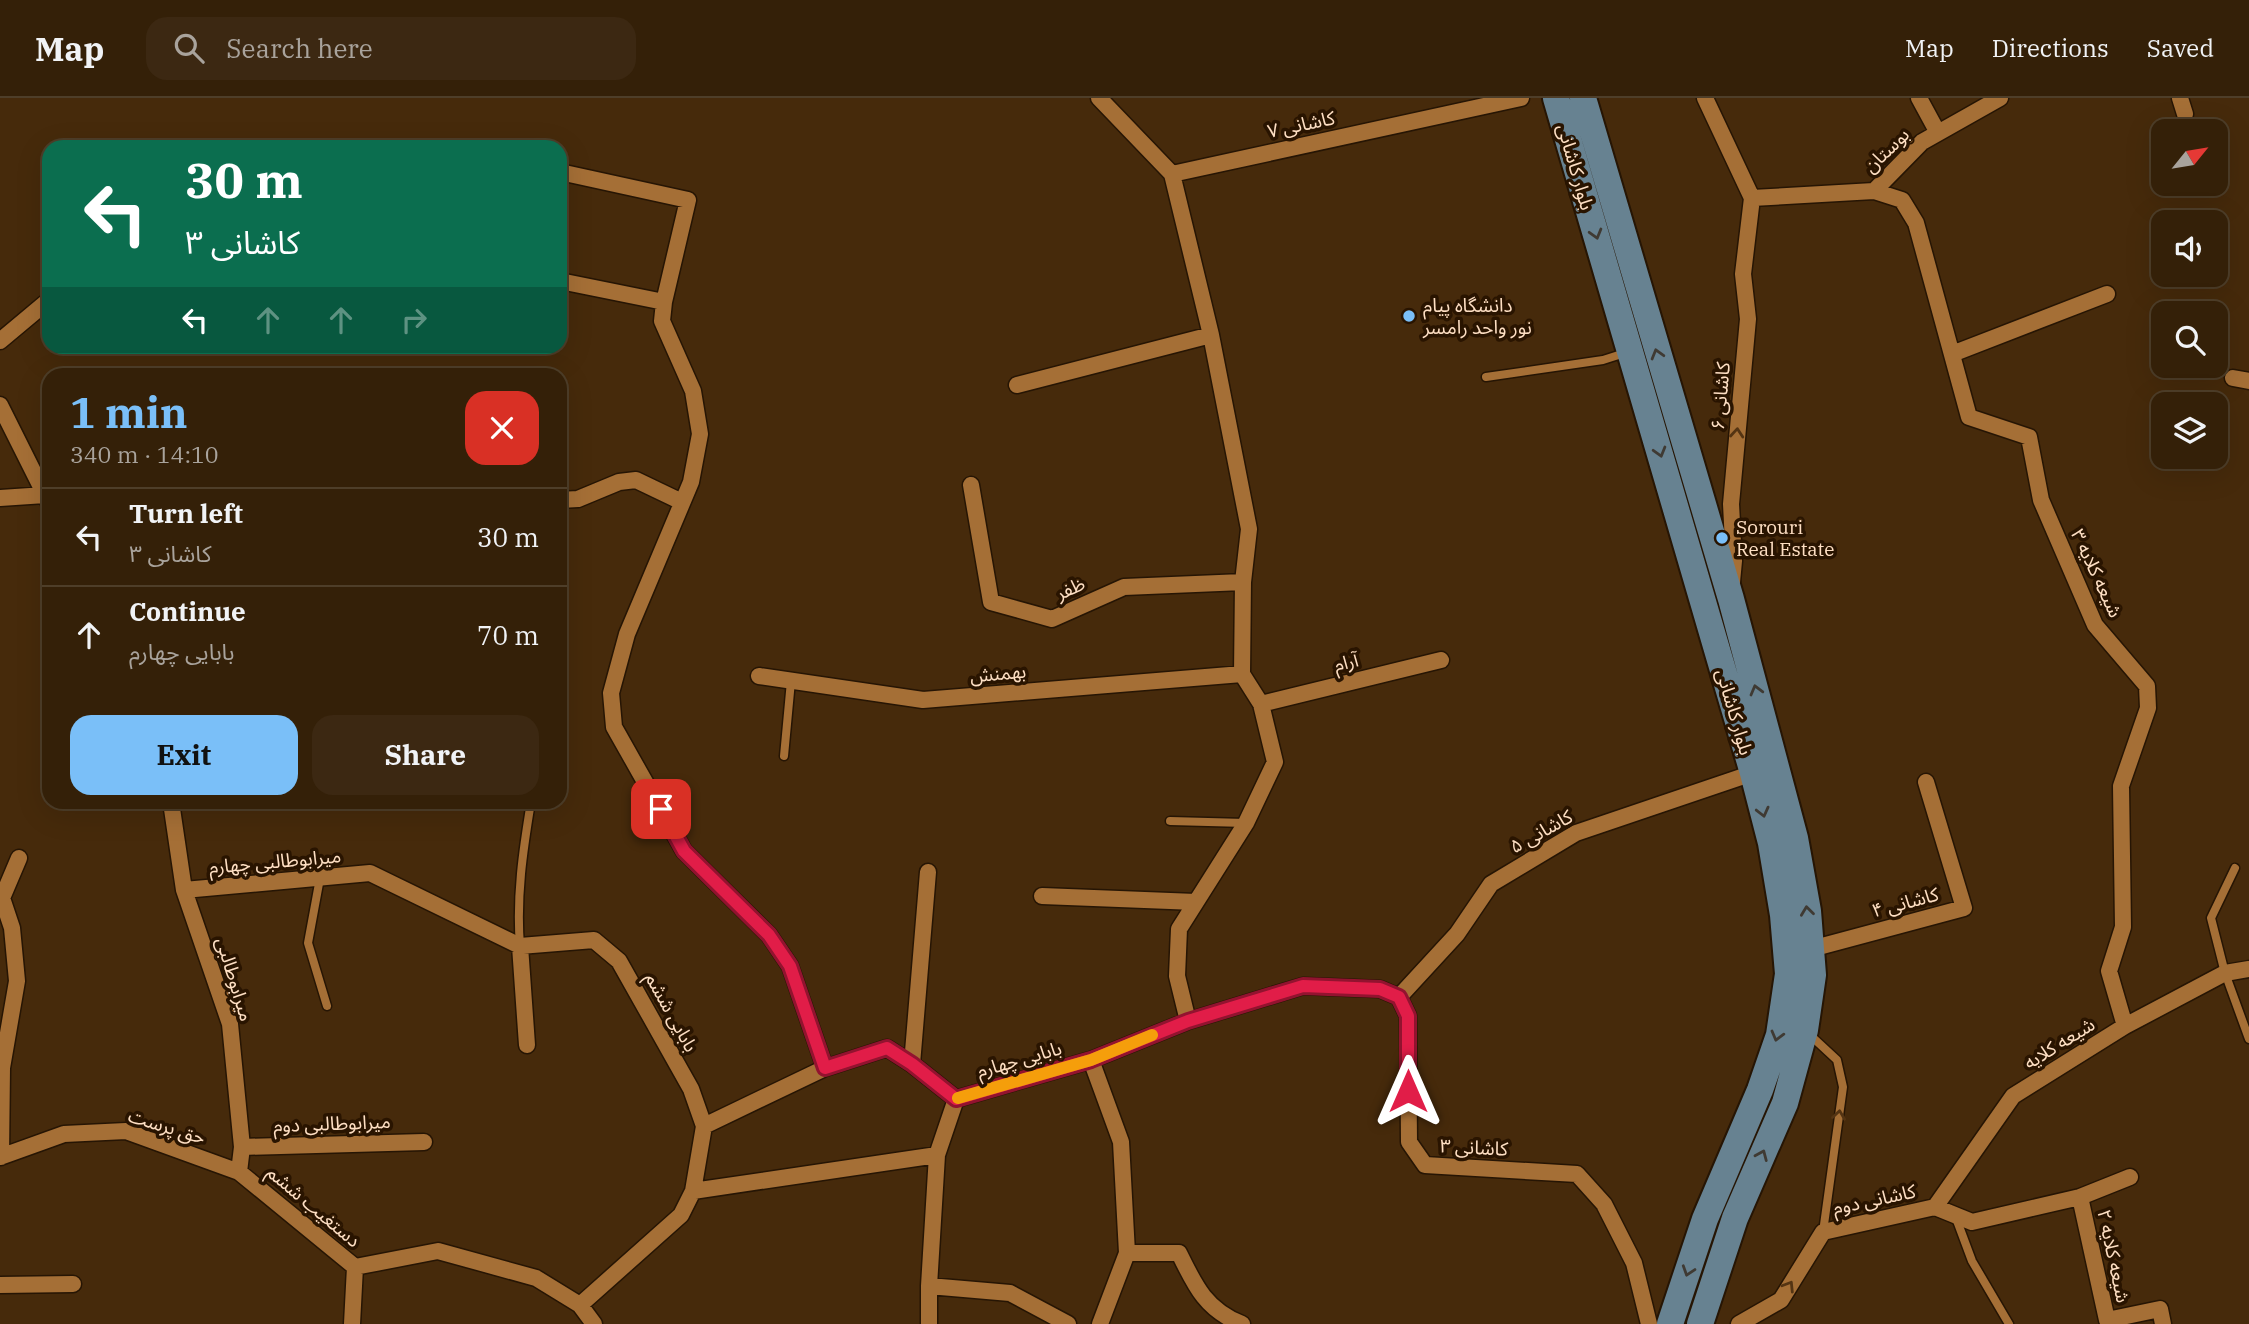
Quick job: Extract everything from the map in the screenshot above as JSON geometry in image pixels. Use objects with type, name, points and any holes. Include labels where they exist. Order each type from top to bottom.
[{"type":"main road","name":"بلوار کاشانی","points":[[1556,98],[1752,773],[1770,843],[1783,915],[1788,974],[1779,1035],[1760,1090],[1705,1219],[1670,1324]]},
{"type":"main road","name":"بلوار کاشانی","points":[[1583,98],[1731,599],[1795,838],[1808,911],[1813,975],[1805,1030],[1785,1102],[1735,1218],[1700,1324]]},
{"type":"street","points":[[1100,98],[1171,174],[1210,335],[1249,529],[1243,582],[1242,674],[1261,704],[1275,762],[1246,823],[1179,929],[1177,976],[1188,1021],[1303,986],[1380,989],[1399,997]]},
{"type":"street","name":"کاشانی ۷","points":[[1171,174],[1521,98]]},
{"type":"street","points":[[1706,98],[1752,198],[1874,191]]},
{"type":"street","points":[[1919,98],[1938,133]]},
{"type":"street","name":"بوستان","points":[[1874,191],[1922,142],[1998,98]]},
{"type":"street","points":[[2180,98],[2185,114]]},
{"type":"street","points":[[567,174],[688,200],[662,321],[693,391],[699,434],[691,482],[627,634],[611,693],[614,727],[684,851],[769,935],[790,966],[825,1068]]},
{"type":"street","name":"شیعه کلایه ۳","points":[[1874,191],[1902,201],[1916,223],[1969,417],[2029,438],[2041,500],[2095,625],[2147,686],[2148,708],[2121,786],[2123,927],[2109,971],[2125,1026]]},
{"type":"street","name":"کاشانی ۶","points":[[1731,599],[1734,562],[1731,504],[1748,319],[1743,274],[1752,198]]},
{"type":"street","points":[[567,282],[664,302]]},
{"type":"street","points":[[1952,354],[2107,294]]},
{"type":"street","points":[[0,341],[42,306]]},
{"type":"street","points":[[1017,385],[1210,335]]},
{"type":"street","points":[[0,405],[42,489]]},
{"type":"street","points":[[567,500],[578,499],[619,482],[636,480],[682,502]]},
{"type":"street","name":"ظفر","points":[[971,485],[990,602],[1052,619],[1124,587],[1243,582]]},
{"type":"street","points":[[0,498],[42,499]]},
{"type":"street","name":"آرام","points":[[1261,704],[1441,660]]},
{"type":"street","name":"بهمنش","points":[[759,676],[923,700],[1242,674]]},
{"type":"street","name":"کاشانی ۵","points":[[1399,997],[1457,934],[1491,884],[1576,833],[1752,773]]},
{"type":"street","name":"کاشانی ۴","points":[[1811,949],[1964,908],[1926,782]]},
{"type":"street","name":"میرابوطالبی","points":[[172,809],[184,890],[230,1024],[242,1147],[239,1172]]},
{"type":"street","points":[[1,1157],[2,1068],[17,981],[12,928],[2,898],[19,858]]},
{"type":"street","points":[[912,1064],[928,872]]},
{"type":"street","name":"میرابوطالبی چهارم","points":[[184,890],[370,873],[520,946]]},
{"type":"street","points":[[1042,896],[1196,902]]},
{"type":"street","name":"بابایی ششم","points":[[520,946],[594,940],[619,961],[691,1089],[705,1126]]},
{"type":"street","points":[[520,946],[527,1045]]},
{"type":"street","name":"شیعه کلایه","points":[[1935,1207],[2013,1096],[2125,1026],[2225,973],[2249,969]]},
{"type":"street","name":"کاشانی ۳","points":[[1399,997],[1408,1016],[1409,1142],[1425,1166],[1577,1174],[1604,1204],[1634,1263],[1649,1324]]},
{"type":"street","name":"بابایی چهارم","points":[[956,1099],[1091,1060],[1188,1021]]},
{"type":"street","points":[[580,1305],[681,1215],[693,1191],[705,1126],[825,1068],[887,1048],[956,1099],[937,1155],[929,1324]]},
{"type":"street","points":[[1091,1060],[1121,1142],[1127,1253],[1100,1324]]},
{"type":"street","name":"حق پرست","points":[[1,1157],[64,1134],[126,1131],[239,1172]]},
{"type":"street","name":"میرابوطالبی دوم","points":[[242,1147],[424,1142]]},
{"type":"street","points":[[693,1191],[937,1155]]},
{"type":"street","name":"دستغیب ششم","points":[[239,1172],[355,1267],[438,1251],[536,1278],[580,1305],[594,1324]]},
{"type":"street","points":[[2080,1197],[2130,1177]]},
{"type":"street","name":"شیعه کلایه ۲","points":[[1935,1207],[1972,1222],[2080,1197],[2107,1320],[2160,1309],[2163,1324]]},
{"type":"street","name":"کاشانی دوم","points":[[1739,1324],[1781,1300],[1823,1231],[1935,1207]]},
{"type":"street","points":[[1127,1253],[1179,1253],[1197,1291],[1225,1317],[1242,1324]]},
{"type":"street","points":[[352,1324],[355,1267]]},
{"type":"street","points":[[0,1285],[73,1284]]},
{"type":"street","points":[[929,1286],[1010,1293],[1068,1324]]},
{"type":"lane","points":[[1486,377],[1603,360],[1630,351]]},
{"type":"lane","points":[[784,756],[791,681]]},
{"type":"lane","points":[[520,946],[520,863],[530,809]]},
{"type":"lane","points":[[1170,821],[1246,823]]},
{"type":"lane","points":[[2235,868],[2211,918],[2225,973],[2249,1039]]},
{"type":"lane","points":[[320,878],[309,943],[327,1006]]},
{"type":"lane","points":[[1805,1030],[1837,1060],[1843,1087],[1823,1231]]},
{"type":"lane","points":[[1955,1215],[1972,1261],[2009,1324]]},
{"type":"slow traffic","points":[[958,1098],[1091,1060],[1152,1035]]},
{"type":"place","name":"دانشگاه پیام نور واحد رامسر","points":[[1409,316]]},
{"type":"place","name":"Sorouri Real Estate","points":[[1722,538]]},
{"type":"route","points":[[661,809],[684,851],[769,935],[790,966],[825,1068],[887,1048],[956,1099],[1091,1060],[1188,1021],[1303,986],[1380,989],[1399,997],[1408,1016],[1408,1091]]}]
